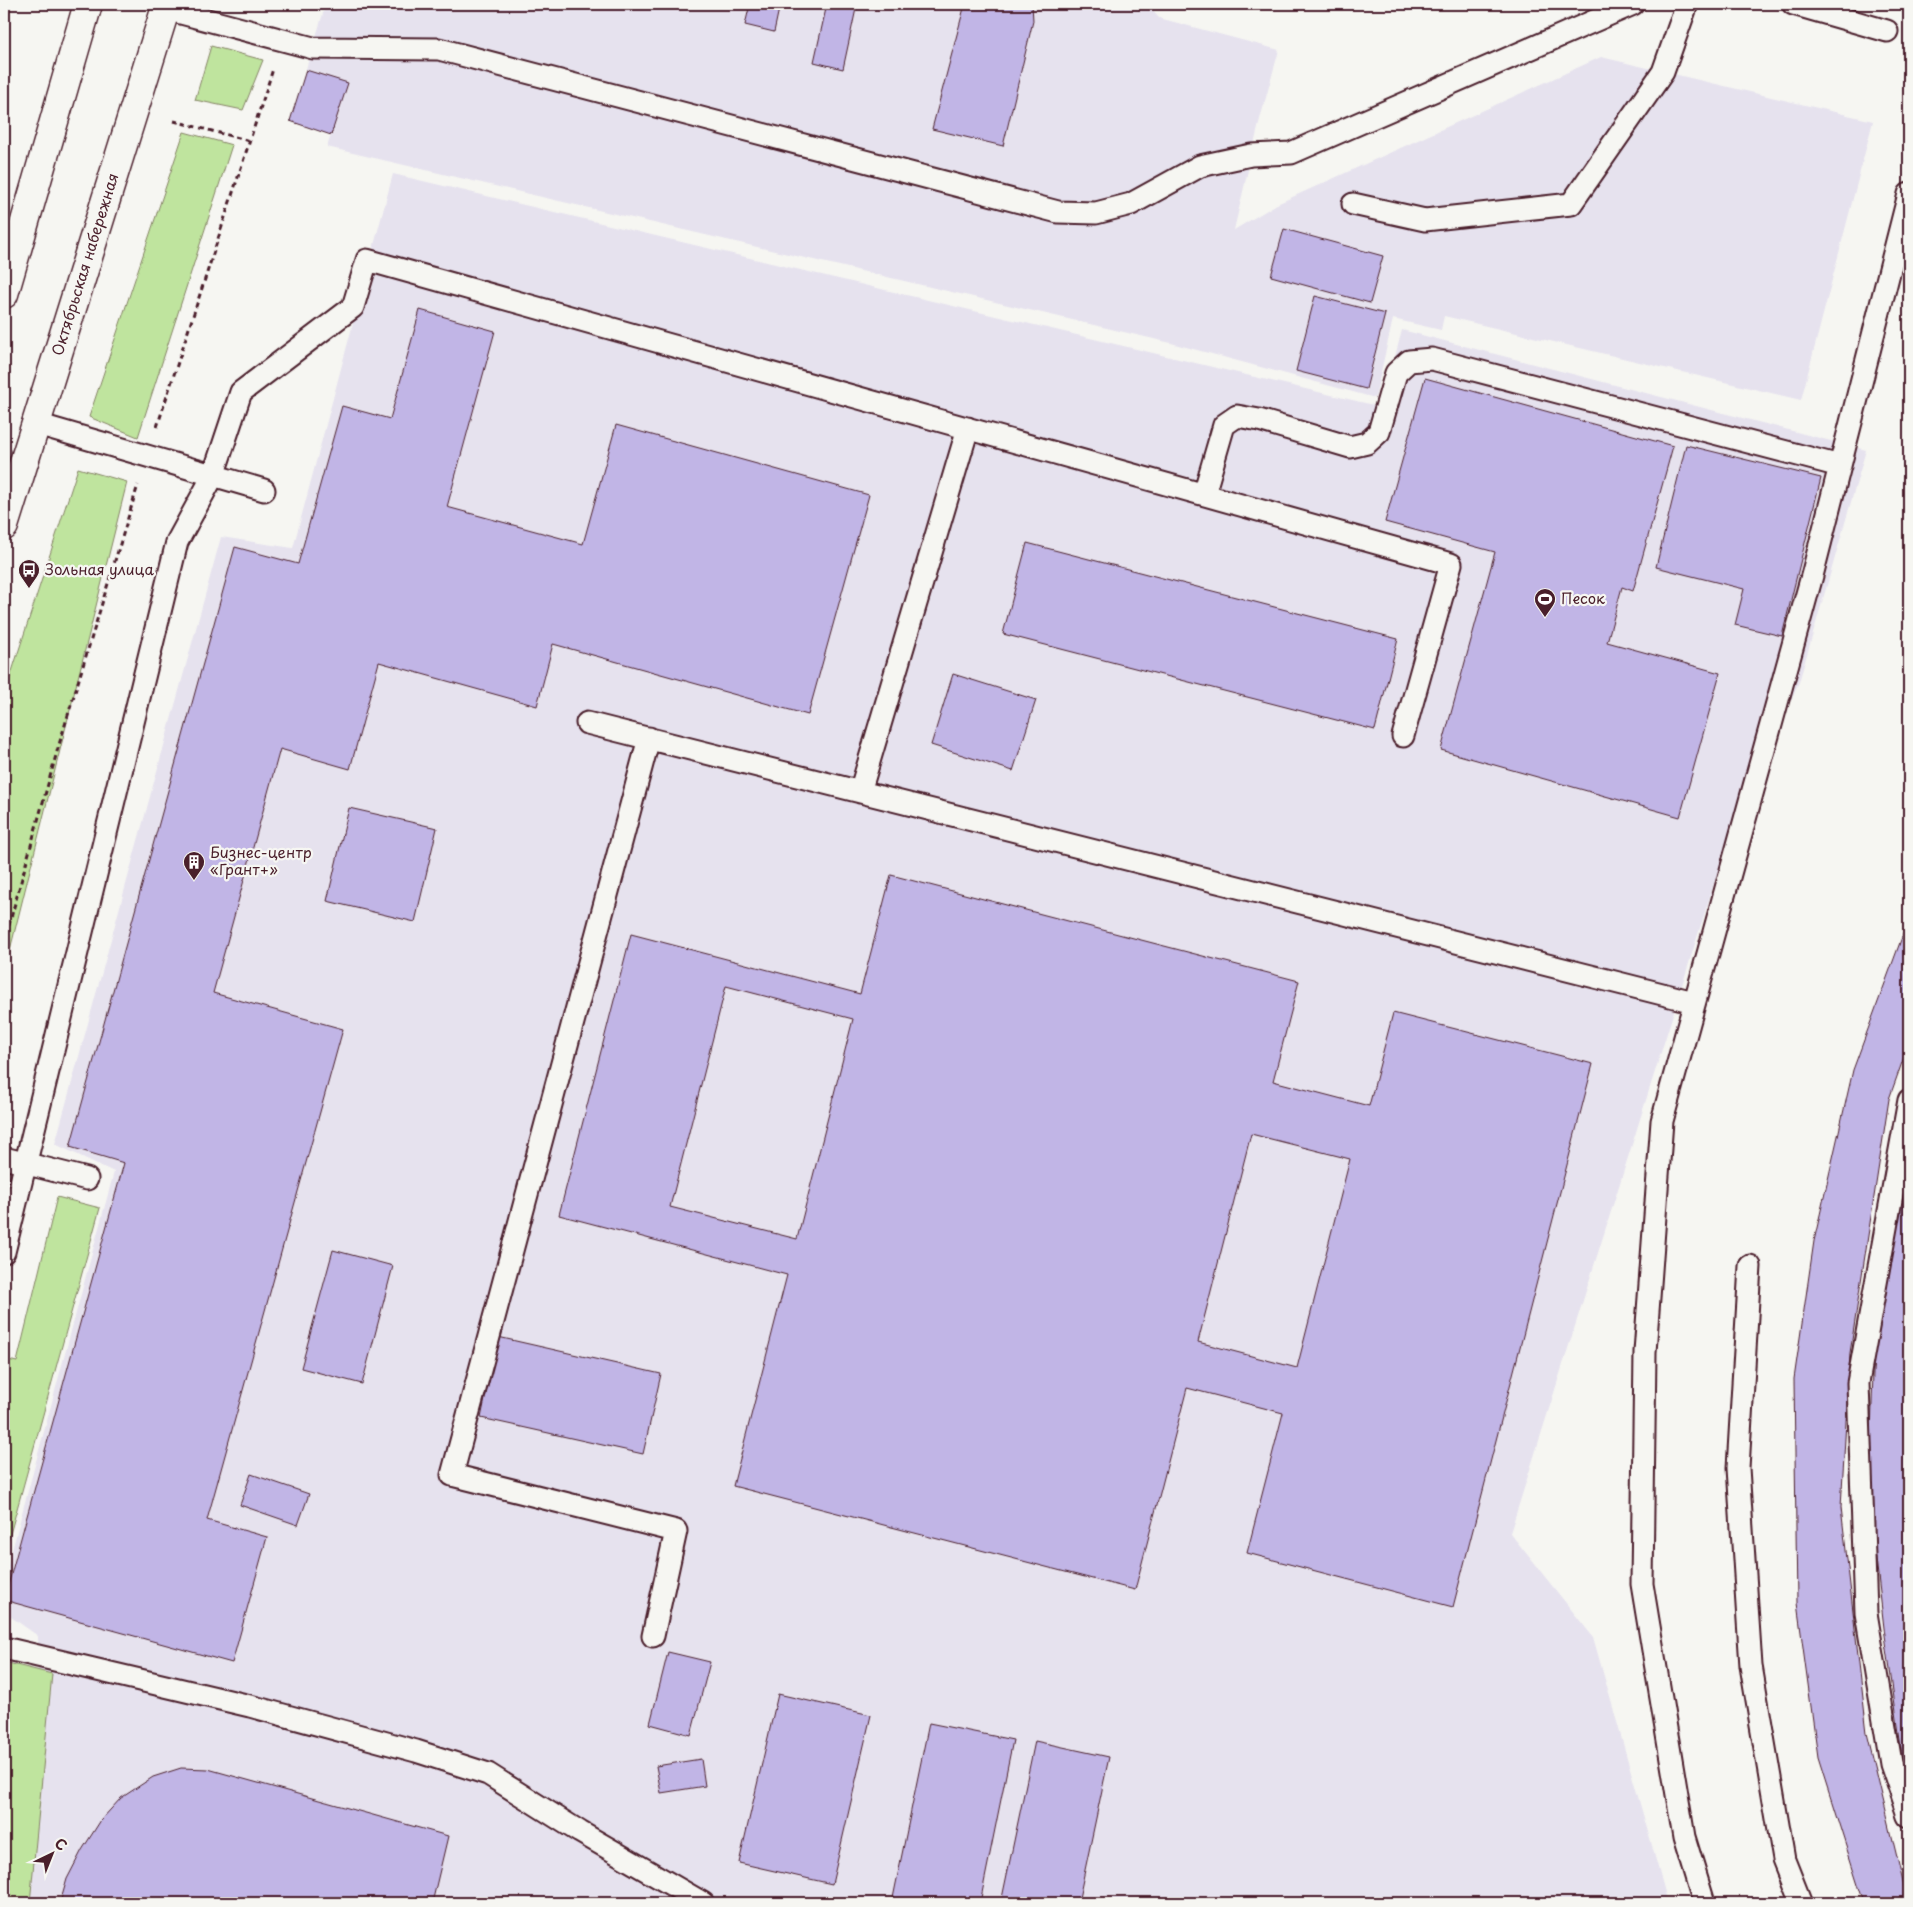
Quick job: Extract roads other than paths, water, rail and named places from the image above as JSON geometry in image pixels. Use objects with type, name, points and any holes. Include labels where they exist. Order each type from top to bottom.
[{"type":"main road","points":[[4,294],[88,4]]},
{"type":"main road","name":"Октябрьская набережная","points":[[4,526],[166,6]]},
{"type":"lane","points":[[166,6],[313,48],[439,49],[1058,212],[1096,213],[1131,204],[1200,166],[1251,155],[1291,153],[1633,4]]},
{"type":"lane","points":[[1353,204],[1425,220],[1571,204],[1663,72],[1687,4]]},
{"type":"lane","points":[[1793,4],[1887,31]]},
{"type":"lane","points":[[1704,1903],[1684,1837],[1642,1584],[1645,1352],[1662,1120],[1813,572],[1909,194]]},
{"type":"lane","points":[[4,1252],[178,542],[213,476],[241,392],[353,307],[367,260],[1451,564],[1403,736]]},
{"type":"lane","points":[[1204,494],[1224,425],[1237,416],[1259,420],[1350,447],[1367,443],[1379,432],[1396,374],[1409,361],[1432,359],[1840,466]]},
{"type":"lane","points":[[36,424],[264,490]]},
{"type":"lane","points":[[860,792],[968,428]]},
{"type":"lane","points":[[587,723],[1694,1002]]},
{"type":"lane","points":[[649,738],[452,1475],[676,1531],[653,1636]]},
{"type":"lane","points":[[1909,1100],[1858,1383],[1866,1613],[1891,1763],[1909,1816]]},
{"type":"lane","points":[[4,1158],[88,1179]]},
{"type":"lane","points":[[1750,1266],[1738,1468],[1751,1666],[1784,1860],[1801,1903]]},
{"type":"lane","points":[[4,1648],[250,1706],[416,1751],[488,1774],[580,1832],[702,1903]]},
{"type":"place","name":"Зольная улица","points":[[29,589]]},
{"type":"place","name":"Песок","points":[[1545,618]]},
{"type":"place","name":"Бизнес-центр «Грант+»","points":[[194,881]]}]
